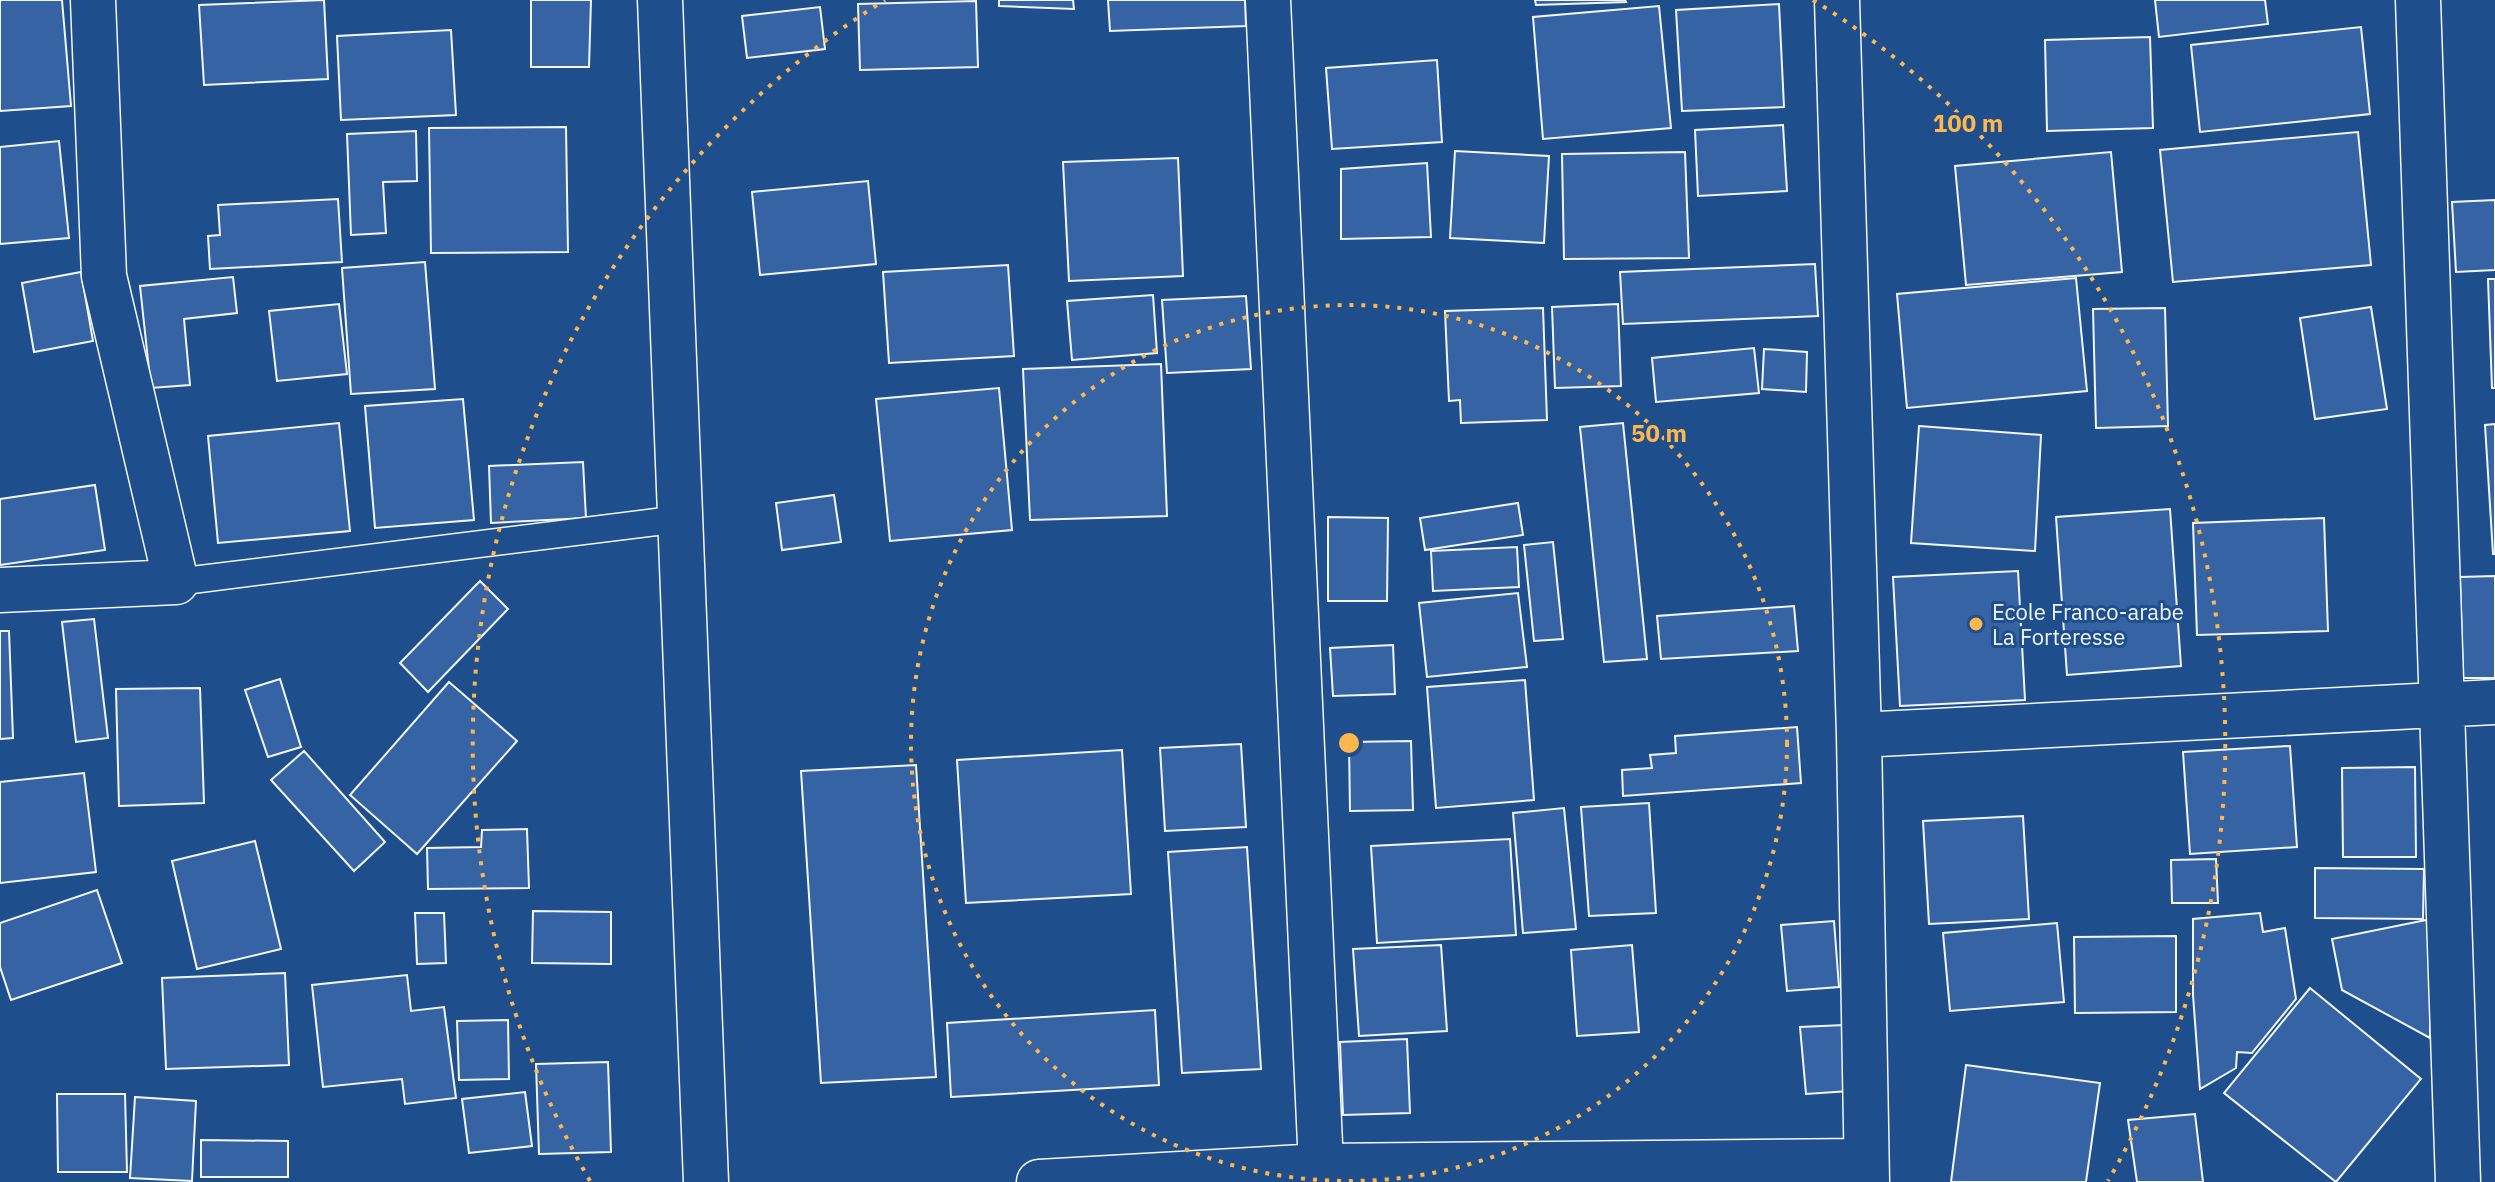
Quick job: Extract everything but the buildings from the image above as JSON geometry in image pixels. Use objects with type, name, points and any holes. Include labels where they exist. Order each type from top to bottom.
[{"type":"street","points":[[0,590],[176,582],[104,276],[93,0]]},
{"type":"street","points":[[660,0],[706,1182]]},
{"type":"street","points":[[1268,0],[1321,1166]]},
{"type":"street","points":[[1039,1182],[1321,1166],[1866,1172],[1859,735],[1837,0]]},
{"type":"street","points":[[2418,0],[2458,1182]]},
{"type":"street","points":[[1859,735],[2495,702]]},
{"type":"lane","points":[[176,582],[680,519]]},
{"type":"place","name":"Ecole Franco-arabe La Forteresse","points":[[1976,624]]}]
